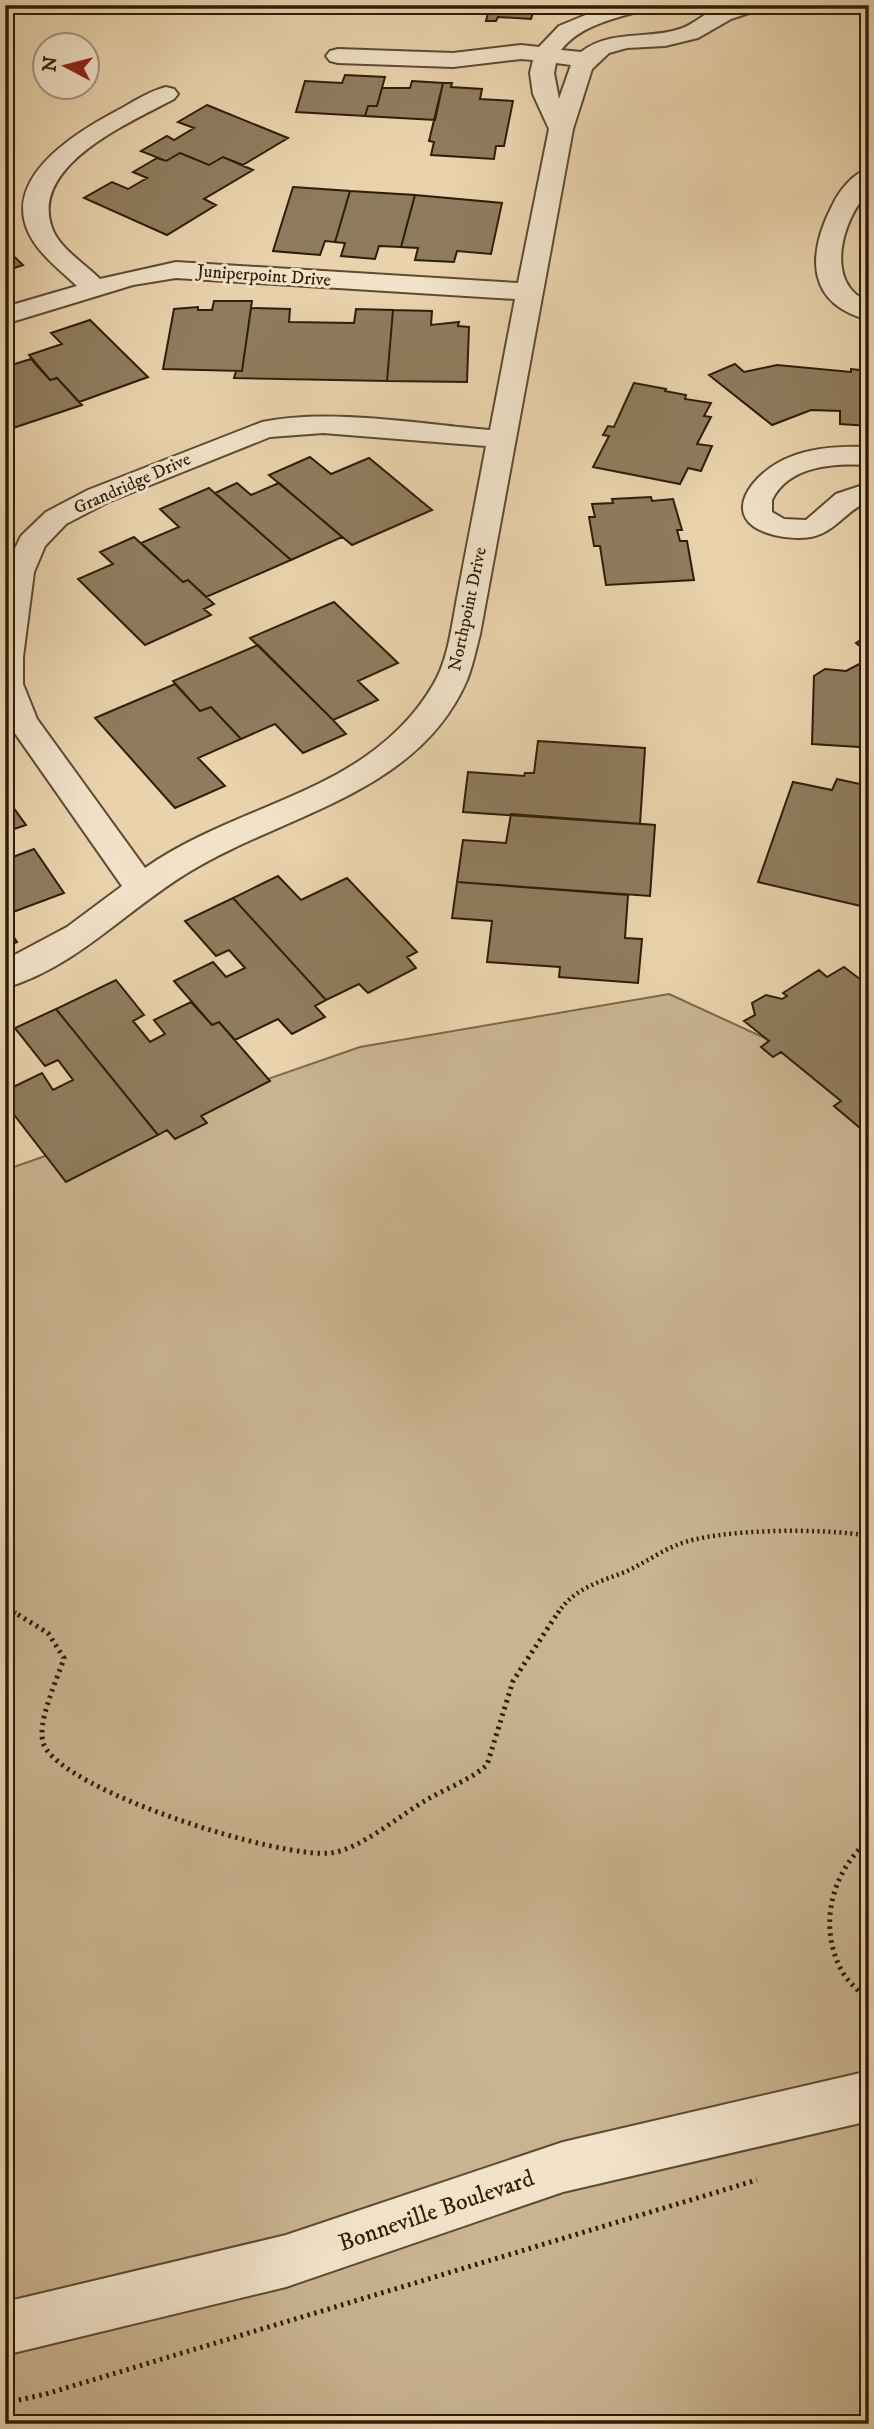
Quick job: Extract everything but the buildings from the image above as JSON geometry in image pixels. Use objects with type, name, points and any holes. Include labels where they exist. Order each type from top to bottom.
[{"type":"street","points":[[561,129],[545,95],[543,81],[546,53],[554,40],[569,30],[637,5]]},
{"type":"street","points":[[338,56],[453,60],[511,52],[546,53],[586,60],[601,48],[639,39],[665,39],[690,33],[723,14],[750,5]]},
{"type":"street","points":[[614,13],[623,28],[639,39]]},
{"type":"street","name":"Northpoint Drive","points":[[5,975],[88,930],[141,887],[188,857],[340,788],[371,769],[397,749],[437,706],[451,682],[465,634],[561,129],[586,60]]},
{"type":"street","points":[[94,288],[47,240],[39,228],[35,214],[38,193],[52,168],[68,152],[91,135],[166,94]]},
{"type":"street","points":[[869,176],[848,199],[837,223],[827,259],[828,275],[839,297],[869,312]]},
{"type":"street","name":"Juniperpoint Drive","points":[[5,316],[129,278],[176,270],[529,292]]},
{"type":"street","name":"Grandridge Drive","points":[[141,887],[23,722],[6,684],[7,657],[24,557],[44,528],[56,518],[98,496],[241,436],[282,426],[323,425],[501,439]]},
{"type":"street","points":[[869,456],[817,458],[797,464],[765,488],[758,498],[756,508],[759,517],[770,524],[799,529],[824,523],[841,504],[854,496],[869,492]]},
{"type":"street","name":"Bonneville Boulevard","points":[[5,2329],[286,2261],[564,2167],[869,2096]]},
{"type":"path","points":[[5,1608],[29,1618],[47,1630],[62,1648],[64,1658],[41,1734],[50,1757],[96,1787],[132,1803],[290,1852],[326,1854],[359,1843],[392,1820],[478,1773],[487,1765],[513,1681],[566,1600],[580,1590],[638,1566],[679,1544],[731,1534],[841,1531],[869,1536]]},
{"type":"path","points":[[869,1840],[847,1860],[836,1878],[828,1923],[835,1955],[844,1976],[869,2001]]},
{"type":"path","points":[[5,2403],[72,2386],[762,2178]]},
{"type":"shaded area","points":[[669,994],[869,1086],[869,2424],[5,2424],[5,1170],[360,1047]]}]
